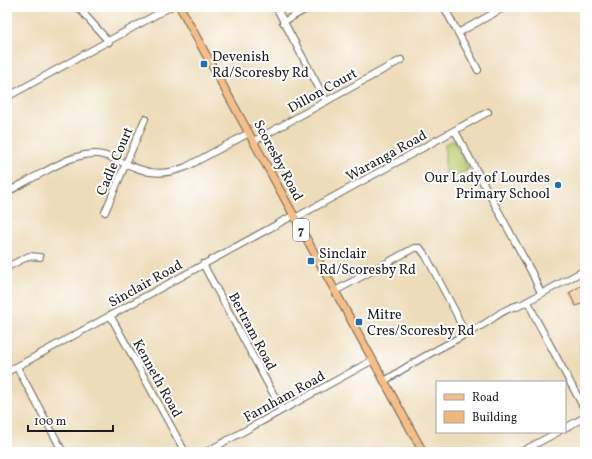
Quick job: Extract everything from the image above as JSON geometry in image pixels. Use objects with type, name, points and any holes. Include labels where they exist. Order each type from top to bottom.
[{"type":"main road","name":"Scoresby Road","points":[[180,7],[423,452]]},
{"type":"street","points":[[78,7],[109,42]]},
{"type":"street","points":[[7,97],[170,7]]},
{"type":"street","points":[[276,7],[326,101]]},
{"type":"street","points":[[283,22],[310,7]]},
{"type":"street","points":[[444,7],[478,70]]},
{"type":"street","points":[[458,33],[505,7]]},
{"type":"street","name":"Dillon Court","points":[[254,142],[401,60]]},
{"type":"street","name":"Waranga Road","points":[[294,216],[488,112]]},
{"type":"street","name":"Cadle Court","points":[[105,212],[145,119]]},
{"type":"street","points":[[455,131],[543,292]]},
{"type":"street","points":[[7,192],[61,163],[78,156],[97,154],[108,156],[148,172],[156,173],[175,171],[186,167],[249,133]]},
{"type":"street","name":"Sinclair Road","points":[[7,372],[294,216]]},
{"type":"street","points":[[335,291],[414,248],[420,248],[426,256],[467,334]]},
{"type":"street","points":[[7,267],[29,256],[40,257]]},
{"type":"street","name":"Bertram Road","points":[[204,264],[282,410]]},
{"type":"street","points":[[383,379],[467,334],[501,312],[524,303],[584,270]]},
{"type":"street","points":[[524,303],[536,319],[585,410]]},
{"type":"street","name":"Kenneth Road","points":[[110,315],[185,452]]},
{"type":"street","name":"Farnham Road","points":[[206,452],[373,360]]},
{"type":"street","points":[[17,366],[63,452]]},
{"type":"street","points":[[566,427],[585,417]]},
{"type":"street","points":[[521,452],[556,433]]},
{"type":"green space","points":[[451,141],[454,142],[469,169],[445,182],[445,144]]},
{"type":"building","points":[[582,285],[585,289],[585,300],[583,303],[576,306],[569,293]]},
{"type":"place","name":"Devenish Rd/Scoresby Rd","points":[[204,64]]},
{"type":"place","name":"Our Lady of Lourdes Primary School","points":[[558,185]]},
{"type":"place","name":"Sinclair Rd/Scoresby Rd","points":[[311,261]]},
{"type":"place","name":"Mitre Cres/Scoresby Rd","points":[[359,322]]}]
